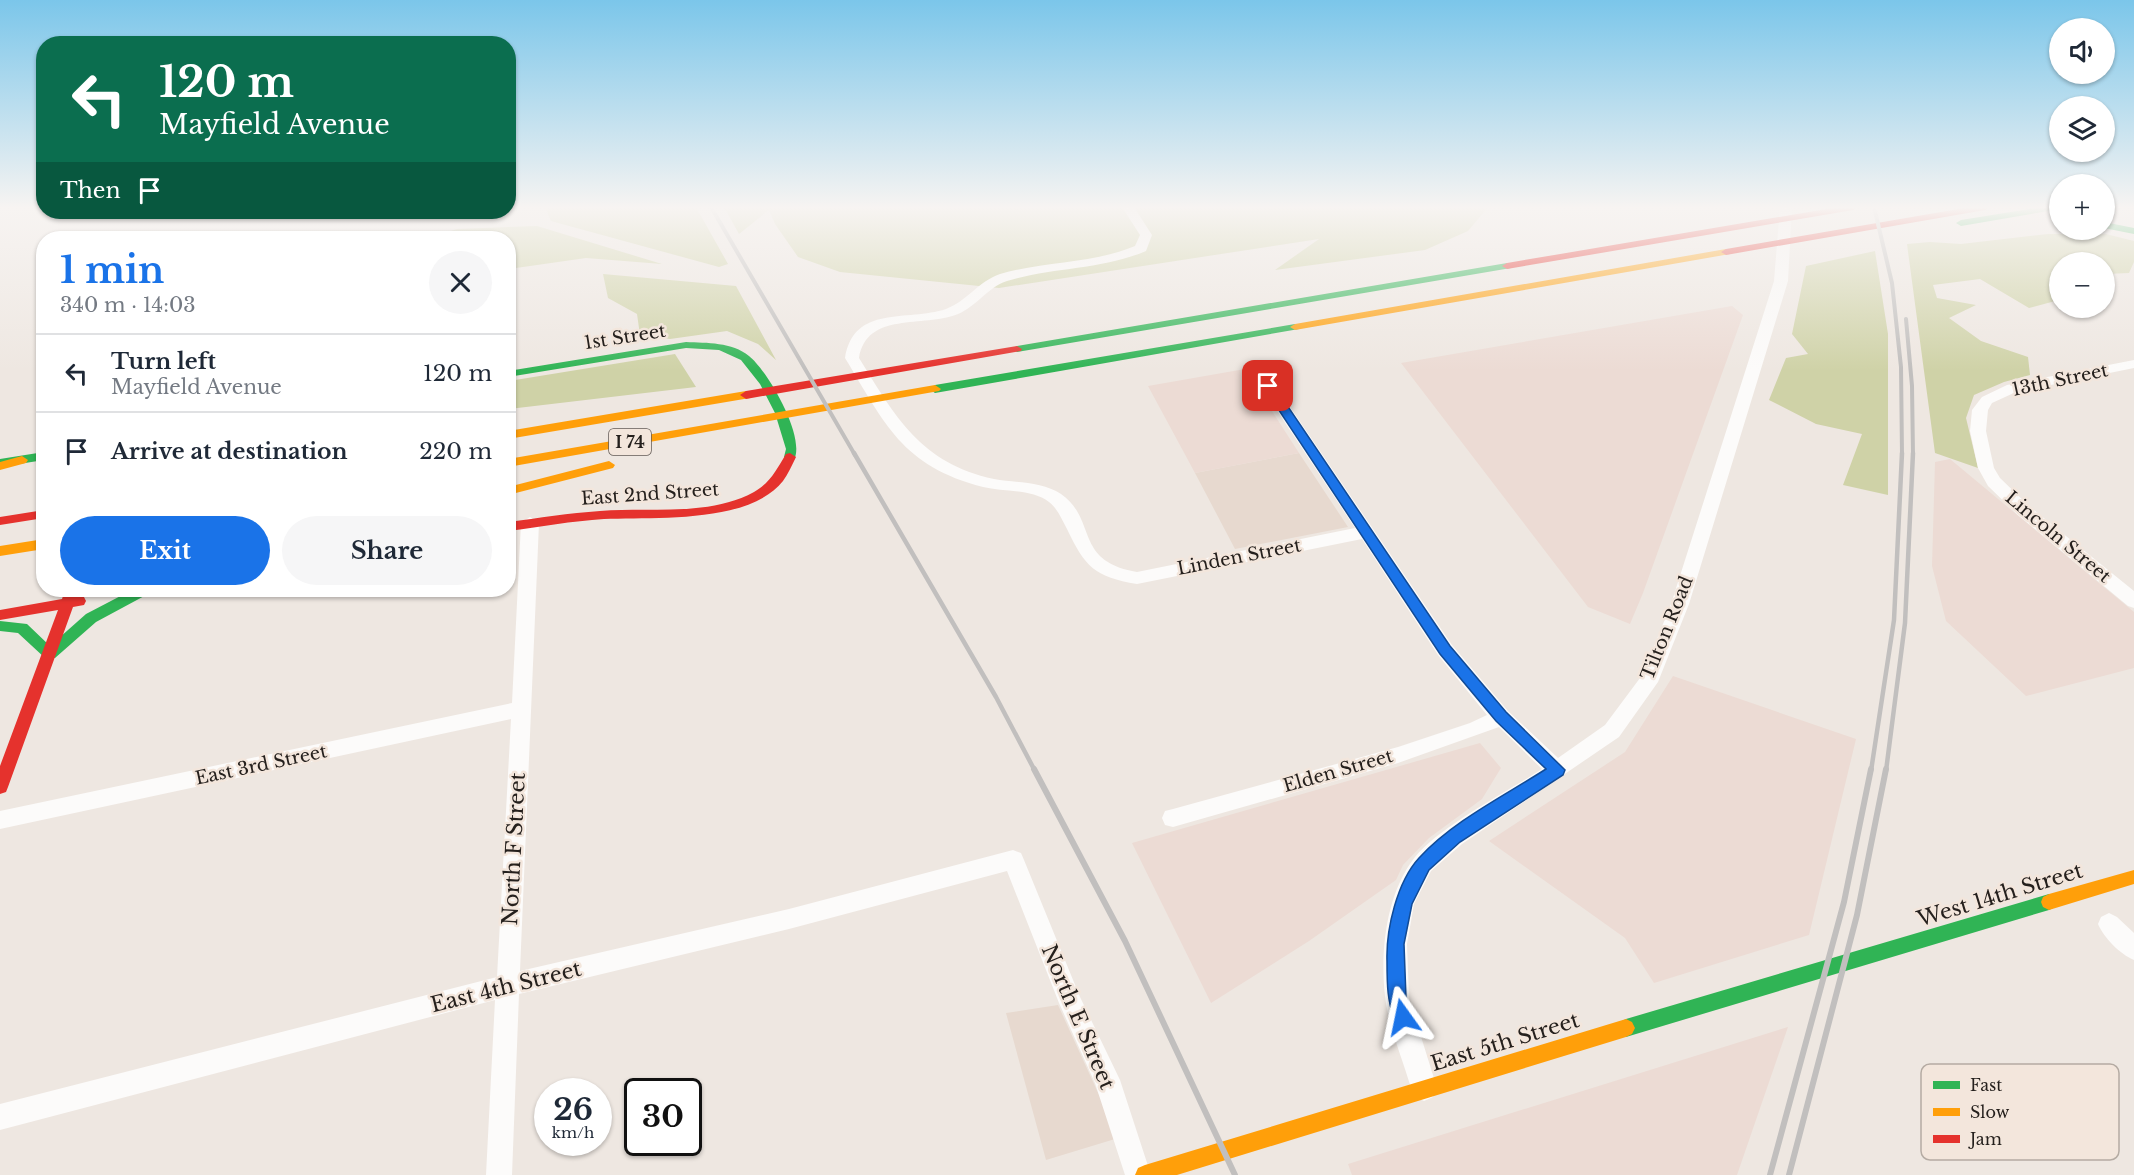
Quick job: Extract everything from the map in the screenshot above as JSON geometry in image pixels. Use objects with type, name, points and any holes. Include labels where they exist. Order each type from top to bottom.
[{"type":"main road","points":[[1222,314],[1493,262]]},
{"type":"main road","name":"I 74","points":[[516,434],[939,364],[1530,262]]},
{"type":"main road","points":[[684,447],[752,427],[1141,355],[1668,262]]},
{"type":"main road","points":[[1414,306],[1669,275],[1744,262]]},
{"type":"main road","name":"1st Street","points":[[516,373],[686,345],[721,347],[745,358],[765,383],[781,413],[792,449],[785,472]]},
{"type":"main road","points":[[520,418],[706,401]]},
{"type":"main road","name":"I 74","points":[[516,462],[752,427]]},
{"type":"main road","points":[[0,465],[36,457]]},
{"type":"main road","points":[[516,489],[628,460]]},
{"type":"main road","name":"East 2nd Street","points":[[519,525],[601,515],[685,513],[732,505],[763,494],[785,472]]},
{"type":"main road","points":[[0,521],[36,515]]},
{"type":"main road","points":[[5,550],[36,545]]},
{"type":"main road","points":[[0,787],[69,597]]},
{"type":"main road","points":[[0,615],[99,597]]},
{"type":"main road","points":[[50,654],[91,618],[130,597]]},
{"type":"main road","points":[[0,626],[22,628],[50,654]]},
{"type":"main road","name":"West 14th Street","points":[[1878,953],[2134,877]]},
{"type":"main road","name":"East 5th Street","points":[[1144,1175],[1424,1088],[1878,953]]},
{"type":"street","name":"Linden Street","points":[[1097,262],[993,282],[964,306],[951,312],[886,322],[865,329],[856,337],[852,347],[852,358],[891,419],[909,441],[924,454],[940,467],[966,477],[1052,496],[1063,504],[1088,555],[1097,566],[1113,574],[1137,578],[1365,532]]},
{"type":"street","name":"Tilton Road","points":[[1424,1088],[1397,998],[1395,944],[1403,903],[1423,864],[1454,837],[1612,731],[1651,677],[1680,604],[1780,281],[1782,262]]},
{"type":"street","name":"13th Street","points":[[1987,400],[2013,388],[2134,364]]},
{"type":"street","points":[[1268,386],[1445,650],[1501,717],[1557,770]]},
{"type":"street","name":"Lincoln Street","points":[[1987,400],[1980,410],[1978,431],[1986,468],[1994,482],[2024,511],[2134,601]]},
{"type":"street","name":"North F Street","points":[[500,1175],[521,709],[519,525]]},
{"type":"street","name":"East 3rd Street","points":[[0,820],[521,709]]},
{"type":"street","name":"Elden Street","points":[[1173,818],[1398,755],[1477,729],[1501,717]]},
{"type":"street","name":"East 4th Street","points":[[0,1117],[507,986],[789,919],[1013,860]]},
{"type":"street","name":"North E Street","points":[[1013,860],[1071,1003],[1107,1080],[1144,1175]]},
{"type":"street","points":[[2109,924],[2134,949]]},
{"type":"shaded area","points":[[1732,306],[1743,315],[1630,624],[1588,607],[1401,363]]},
{"type":"shaded area","points":[[1245,369],[1299,453],[1195,473],[1148,386]]},
{"type":"shaded area","points":[[1299,453],[1348,527],[1235,549],[1195,473]]},
{"type":"shaded area","points":[[1950,459],[2134,612],[2134,668],[2026,696],[1946,621],[1932,566],[1935,462]]},
{"type":"shaded area","points":[[1673,676],[1856,739],[1809,935],[1654,983],[1625,938],[1489,841],[1625,752]]},
{"type":"shaded area","points":[[1480,743],[1501,768],[1482,799],[1429,838],[1403,865],[1396,880],[1309,941],[1211,1003],[1132,843]]},
{"type":"shaded area","points":[[1058,1005],[1105,1108],[1115,1139],[1046,1160],[1006,1013]]},
{"type":"shaded area","points":[[1788,1027],[1737,1175],[1352,1175],[1348,1164]]},
{"type":"green space","points":[[516,262],[559,262],[516,268]]},
{"type":"green space","points":[[700,262],[727,262],[728,264],[719,267]]},
{"type":"green space","points":[[812,262],[1170,262],[999,288],[840,272]]},
{"type":"green space","points":[[1287,262],[1336,262],[1275,270]]},
{"type":"green space","points":[[1825,262],[1877,262],[1888,334],[1888,495],[1843,485],[1862,434],[1816,424],[1769,400],[1786,358],[1808,354],[1792,334],[1806,266]]},
{"type":"green space","points":[[1909,262],[2049,262],[2049,303],[2029,308],[1980,279],[1933,285],[1937,298],[1976,305],[1949,318],[1981,341],[2028,357],[2030,375],[2004,382],[1974,395],[1966,418],[1978,468],[1935,453]]},
{"type":"green space","points":[[2115,262],[2134,262],[2129,273],[2115,274]]},
{"type":"green space","points":[[603,274],[736,286],[776,360],[758,344],[727,331],[670,339],[640,335],[637,314],[608,298]]},
{"type":"green space","points":[[675,354],[696,387],[516,408],[516,380]]},
{"type":"railway","points":[[743,262],[855,455]]},
{"type":"railway","points":[[1887,262],[1892,283],[1901,367],[1902,453]]},
{"type":"railway","points":[[1906,319],[1912,386],[1913,453]]},
{"type":"railway","points":[[854,453],[996,697],[1035,771]]},
{"type":"railway","points":[[1871,771],[1894,620],[1902,453]]},
{"type":"railway","points":[[1886,771],[1905,623],[1913,453]]},
{"type":"railway","points":[[1034,769],[1125,941],[1235,1175]]},
{"type":"railway","points":[[1770,1175],[1844,902],[1871,769]]},
{"type":"railway","points":[[1789,1175],[1857,915],[1886,769]]},
{"type":"traffic: fast","points":[[1017,349],[1507,266]]},
{"type":"traffic: fast","points":[[935,389],[1295,327]]},
{"type":"traffic: fast","points":[[516,373],[686,345],[721,347],[745,358],[765,383],[781,413],[792,449],[790,457]]},
{"type":"traffic: fast","points":[[0,463],[36,457]]},
{"type":"traffic: fast","points":[[0,626],[22,628],[50,654],[91,618],[129,597]]},
{"type":"traffic: fast","points":[[1626,1028],[2049,902]]},
{"type":"traffic: slow","points":[[1295,327],[1669,262]]},
{"type":"traffic: slow","points":[[516,462],[935,389]]},
{"type":"traffic: slow","points":[[516,434],[746,395]]},
{"type":"traffic: slow","points":[[0,466],[22,460]]},
{"type":"traffic: slow","points":[[516,489],[609,465]]},
{"type":"traffic: slow","points":[[0,551],[36,545]]},
{"type":"traffic: slow","points":[[2049,902],[2134,877]]},
{"type":"traffic: slow","points":[[1145,1175],[1626,1028]]},
{"type":"traffic: jam","points":[[1507,266],[1531,262]]},
{"type":"traffic: jam","points":[[746,395],[1017,349]]},
{"type":"traffic: jam","points":[[516,526],[600,515],[679,513],[735,504],[759,494],[778,479],[790,457]]},
{"type":"traffic: jam","points":[[0,521],[36,515]]},
{"type":"traffic: jam","points":[[0,787],[69,597]]},
{"type":"traffic: jam","points":[[0,615],[79,601]]},
{"type":"route","points":[[1268,386],[1445,650],[1501,717],[1557,770],[1454,837],[1423,864],[1403,903],[1395,944],[1397,998],[1403,1017]]}]
